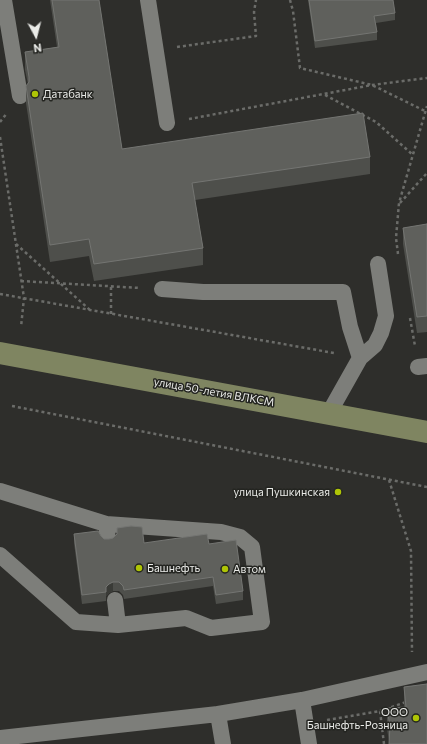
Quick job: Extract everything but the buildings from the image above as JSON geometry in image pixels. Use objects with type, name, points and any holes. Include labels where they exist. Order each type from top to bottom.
[{"type":"main road","name":"улица 50-летия ВЛКСМ","points":[[0,353],[427,432]]},
{"type":"lane","points":[[4,0],[20,96]]},
{"type":"lane","points":[[148,0],[167,123]]},
{"type":"lane","points":[[329,413],[360,358],[375,345],[381,333],[386,316],[378,264]]},
{"type":"lane","points":[[162,290],[203,292],[343,292],[350,327],[360,358]]},
{"type":"lane","points":[[0,491],[107,531],[222,532],[240,537],[252,548],[262,622],[211,628],[186,618],[118,625],[76,622],[0,555]]},
{"type":"lane","points":[[115,600],[118,625]]},
{"type":"lane","points":[[0,738],[218,714],[302,700],[420,674]]},
{"type":"lane","points":[[302,700],[309,744]]},
{"type":"lane","points":[[218,714],[223,744]]},
{"type":"path","points":[[156,51],[256,36],[254,12],[256,0]]},
{"type":"path","points":[[290,0],[300,68],[372,85],[426,112]]},
{"type":"path","points":[[167,123],[372,85],[427,78]]},
{"type":"path","points":[[324,94],[376,122],[413,155]]},
{"type":"path","points":[[400,261],[396,238],[399,203],[427,106]]},
{"type":"path","points":[[0,137],[24,298],[21,327]]},
{"type":"path","points":[[399,203],[427,173]]},
{"type":"path","points":[[16,244],[91,310]]},
{"type":"path","points":[[22,281],[162,290]]},
{"type":"path","points":[[111,286],[111,314]]},
{"type":"path","points":[[0,294],[360,358]]},
{"type":"path","points":[[409,314],[423,367]]},
{"type":"path","points":[[12,406],[427,487]]},
{"type":"path","points":[[389,480],[411,551],[420,674]]},
{"type":"path","points":[[306,723],[380,711],[408,702]]},
{"type":"path","points":[[380,711],[384,744]]},
{"type":"place","name":"Датабанк","points":[[35,94]]},
{"type":"place","name":"улица Пушкинская","points":[[338,492]]},
{"type":"place","name":"Башнефть","points":[[139,568]]},
{"type":"place","name":"Автом","points":[[225,569]]},
{"type":"place","name":"ООО Башнефть-Розница","points":[[416,718]]}]
